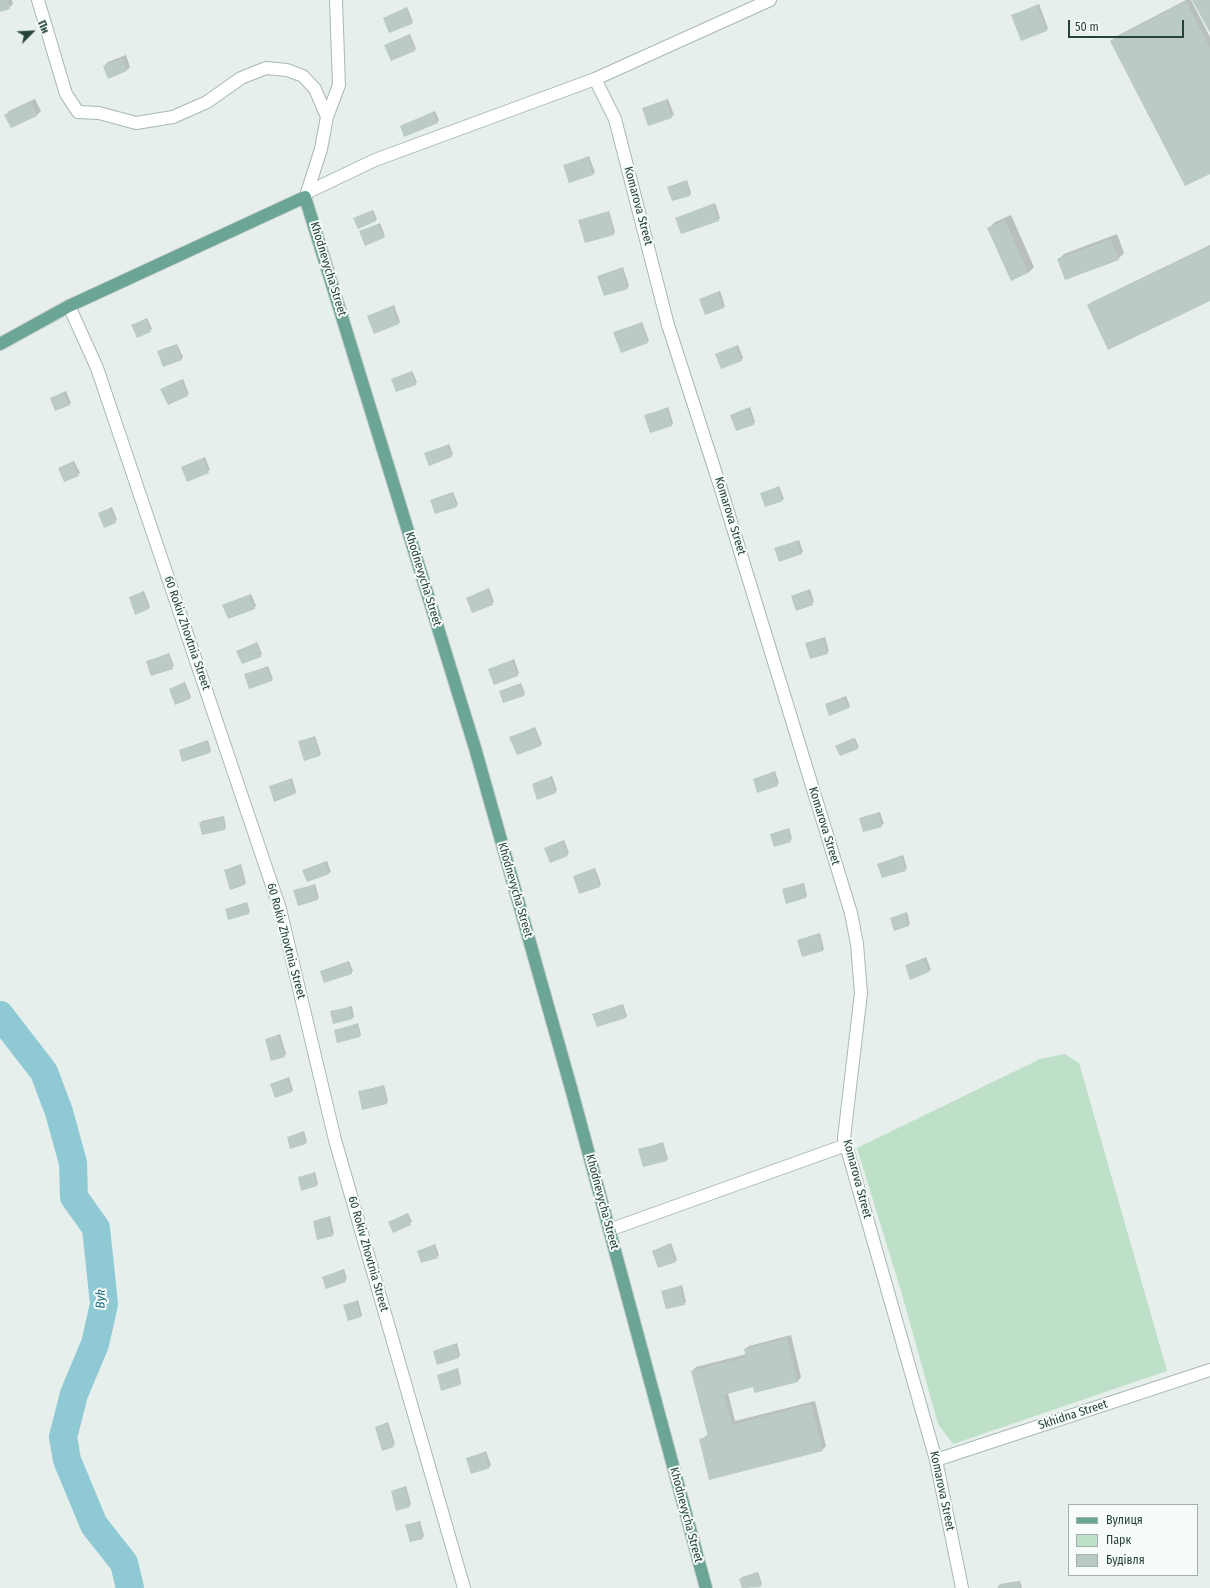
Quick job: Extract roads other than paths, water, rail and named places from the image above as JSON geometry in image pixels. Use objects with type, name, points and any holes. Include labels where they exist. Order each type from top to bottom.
[{"type":"main road","points":[[0,344],[69,306],[307,195]]},
{"type":"main road","name":"Khodnevycha Street","points":[[307,195],[475,748],[610,1230],[706,1588]]},
{"type":"street","points":[[38,0],[66,94],[78,112],[99,113],[136,123],[173,116],[207,102],[241,78],[266,68],[287,70],[303,76],[315,89],[326,117]]},
{"type":"street","points":[[307,195],[321,149],[326,117],[339,85],[336,0]]},
{"type":"street","points":[[307,195],[375,160],[595,79],[770,0]]},
{"type":"street","name":"Komarova Street","points":[[595,79],[615,119],[668,325],[727,508],[851,913],[857,944],[860,993],[844,1138],[936,1460],[962,1588]]},
{"type":"street","name":"60 Rokiv Zhovtnia Street","points":[[69,306],[99,375],[280,908],[334,1140],[464,1588]]},
{"type":"street","points":[[610,1230],[846,1145]]},
{"type":"street","name":"Skhidna Street","points":[[936,1460],[1210,1370]]},
{"type":"waterway","name":"Byk","points":[[0,1015],[44,1072],[59,1112],[73,1163],[74,1197],[96,1228],[104,1304],[95,1344],[74,1394],[63,1437],[67,1460],[94,1525],[124,1563],[130,1588]]}]
